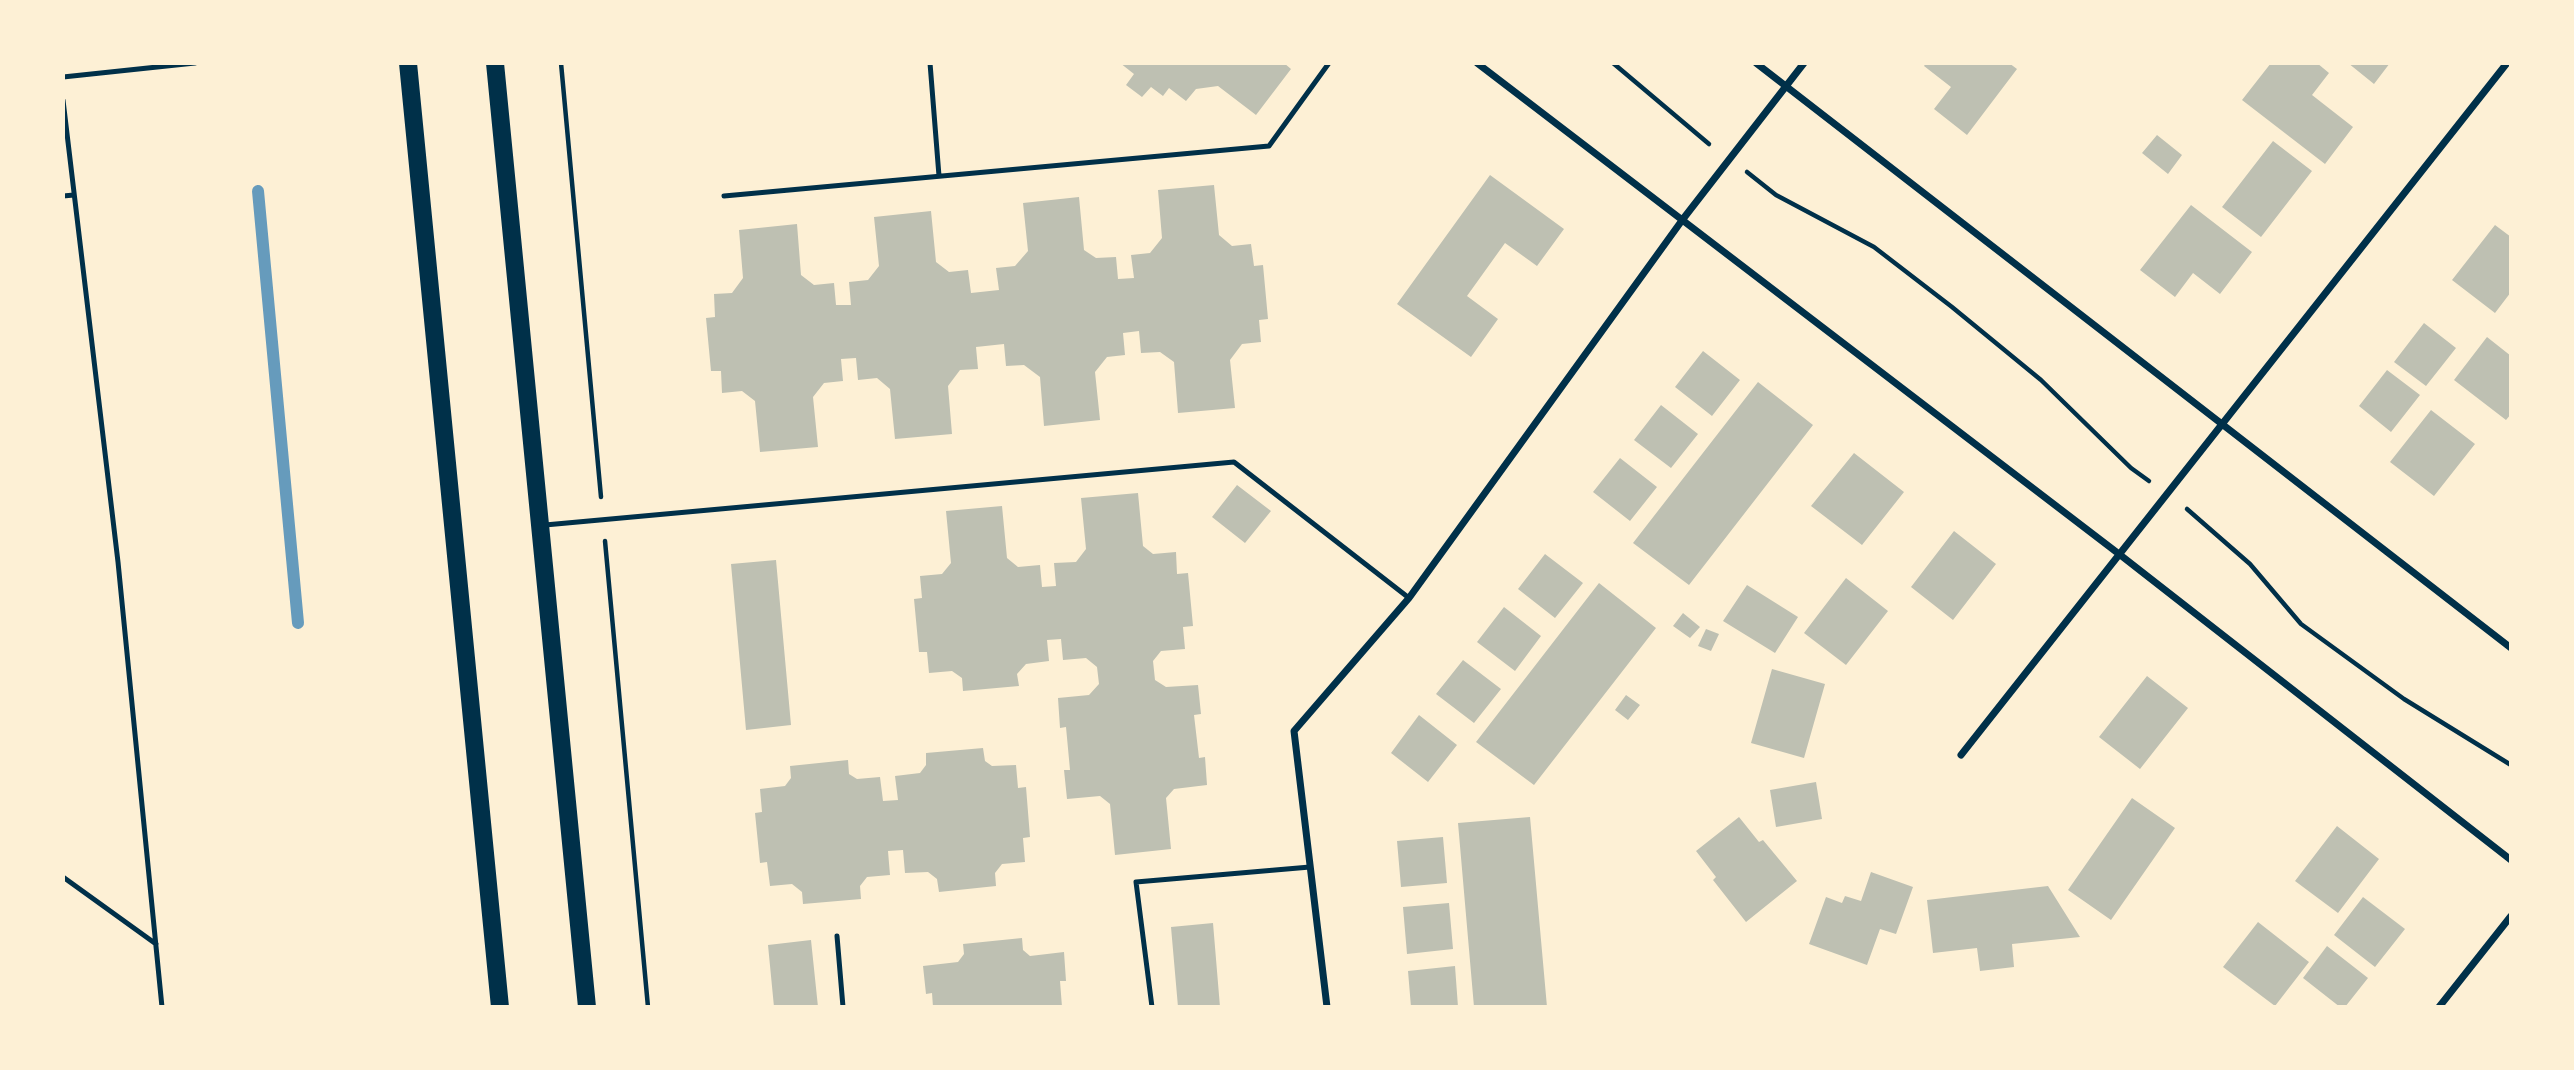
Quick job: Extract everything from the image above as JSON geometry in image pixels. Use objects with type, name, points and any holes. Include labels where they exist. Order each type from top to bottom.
[{"type":"main road","points":[[408,63],[500,1007]]},
{"type":"main road","points":[[495,63],[538,526],[587,1007]]},
{"type":"street","points":[[1478,63],[2119,554],[2511,860]]},
{"type":"street","points":[[1756,63],[2511,648]]},
{"type":"street","points":[[1327,1007],[1294,731],[1409,598],[1683,219],[1804,63]]},
{"type":"street","points":[[1961,755],[2507,63]]},
{"type":"street","points":[[2439,1007],[2511,916]]},
{"type":"lane","points":[[63,77],[195,63]]},
{"type":"lane","points":[[930,63],[939,176]]},
{"type":"lane","points":[[724,196],[1269,146],[1329,63]]},
{"type":"lane","points":[[63,100],[118,562],[163,1007]]},
{"type":"lane","points":[[63,196],[74,195]]},
{"type":"lane","points":[[538,526],[1234,462],[1409,598]]},
{"type":"lane","points":[[1152,1007],[1136,882],[1310,867]]},
{"type":"lane","points":[[63,877],[156,944]]},
{"type":"lane","points":[[837,936],[843,1007]]},
{"type":"path","points":[[1613,63],[1699,137],[1776,195],[1874,247],[1952,307],[2041,380],[2131,468],[2211,527],[2250,564],[2301,624],[2404,699],[2511,765]]},
{"type":"building","points":[[1120,63],[1284,63],[1291,69],[1256,115],[1218,86],[1196,89],[1186,101],[1169,88],[1163,96],[1151,87],[1142,97],[1126,85],[1134,74]]},
{"type":"building","points":[[1926,63],[2009,63],[2017,69],[1967,135],[1934,109],[1951,87],[1924,66]]},
{"type":"building","points":[[2271,63],[2317,63],[2329,73],[2312,95],[2353,127],[2325,164],[2242,100]]},
{"type":"building","points":[[2348,63],[2390,63],[2374,84]]},
{"type":"building","points":[[2157,135],[2182,155],[2168,174],[2142,153]]},
{"type":"building","points":[[2273,141],[2312,171],[2261,237],[2222,207]]},
{"type":"building","points":[[1490,175],[1564,229],[1537,266],[1505,243],[1467,296],[1498,319],[1471,357],[1397,304]]},
{"type":"building","points":[[1214,185],[1219,235],[1232,246],[1251,244],[1254,266],[1263,265],[1268,319],[1259,320],[1261,342],[1242,344],[1230,360],[1235,408],[1178,413],[1174,362],[1160,352],[1141,353],[1139,331],[1123,333],[1125,355],[1107,357],[1095,372],[1100,420],[1044,426],[1040,377],[1024,365],[1006,366],[1004,344],[976,347],[978,369],[960,370],[948,386],[952,434],[895,439],[890,389],[877,378],[858,380],[856,358],[841,359],[843,381],[824,383],[813,397],[818,447],[760,452],[755,401],[742,391],[722,393],[721,371],[711,371],[706,318],[715,317],[714,294],[732,293],[743,278],[739,230],[797,224],[801,275],[814,285],[834,283],[836,305],[851,305],[849,282],[868,280],[879,266],[874,217],[931,211],[936,262],[949,272],[968,270],[971,293],[999,290],[996,268],[1015,266],[1028,251],[1023,203],[1079,197],[1084,250],[1096,258],[1116,257],[1118,279],[1134,278],[1131,255],[1150,253],[1162,238],[1158,190]]},
{"type":"building","points":[[2191,205],[2252,252],[2220,294],[2193,273],[2175,297],[2140,270]]},
{"type":"building","points":[[2495,225],[2511,237],[2511,292],[2495,313],[2452,280]]},
{"type":"building","points":[[2424,323],[2456,348],[2426,386],[2394,362]]},
{"type":"building","points":[[2487,337],[2511,356],[2511,414],[2506,420],[2454,380]]},
{"type":"building","points":[[1703,351],[1740,380],[1712,416],[1675,387]]},
{"type":"building","points":[[2387,370],[2420,395],[2391,432],[2359,406]]},
{"type":"building","points":[[1758,382],[1813,425],[1689,585],[1633,543]]},
{"type":"building","points":[[1661,405],[1698,434],[1671,468],[1634,440]]},
{"type":"building","points":[[2431,410],[2475,444],[2434,496],[2390,462]]},
{"type":"building","points":[[1854,453],[1904,492],[1862,545],[1811,506]]},
{"type":"building","points":[[1620,458],[1657,487],[1630,521],[1593,492]]},
{"type":"building","points":[[1237,485],[1271,511],[1245,543],[1212,517]]},
{"type":"building","points":[[1138,493],[1143,546],[1153,554],[1176,552],[1177,574],[1188,573],[1193,626],[1183,627],[1185,649],[1161,651],[1153,661],[1155,680],[1166,687],[1198,685],[1201,714],[1194,715],[1199,758],[1205,757],[1207,785],[1174,789],[1166,798],[1171,849],[1115,855],[1110,804],[1100,796],[1067,799],[1064,770],[1070,770],[1066,727],[1060,728],[1058,698],[1089,695],[1099,684],[1097,667],[1086,658],[1063,660],[1061,639],[1047,640],[1049,661],[1026,664],[1017,674],[1019,686],[963,691],[962,678],[952,671],[929,673],[927,652],[919,652],[914,599],[922,598],[920,576],[942,574],[951,563],[946,511],[1002,506],[1007,558],[1018,567],[1040,565],[1042,587],[1056,586],[1054,563],[1076,562],[1086,549],[1081,498]]},
{"type":"building","points":[[1954,531],[1996,564],[1953,620],[1911,587]]},
{"type":"building","points":[[1545,554],[1583,583],[1555,618],[1518,589]]},
{"type":"building","points":[[776,560],[791,725],[746,730],[731,564]]},
{"type":"building","points":[[1846,578],[1888,611],[1846,665],[1804,633]]},
{"type":"building","points":[[1599,583],[1656,628],[1534,785],[1476,742]]},
{"type":"building","points":[[1747,585],[1798,617],[1775,653],[1723,621]]},
{"type":"building","points":[[1504,607],[1541,636],[1515,671],[1477,642]]},
{"type":"building","points":[[1683,613],[1700,627],[1690,638],[1673,626]]},
{"type":"building","points":[[1706,629],[1719,634],[1711,651],[1698,646]]},
{"type":"building","points":[[1463,660],[1501,689],[1474,723],[1436,694]]},
{"type":"building","points":[[1772,669],[1825,684],[1804,758],[1751,743]]},
{"type":"building","points":[[2147,676],[2188,708],[2140,769],[2099,737]]},
{"type":"building","points":[[1626,695],[1640,705],[1628,720],[1615,710]]},
{"type":"building","points":[[1419,715],[1457,745],[1428,782],[1391,753]]},
{"type":"building","points":[[983,748],[985,761],[992,766],[1016,765],[1018,788],[1026,787],[1030,837],[1023,838],[1025,862],[1002,864],[995,873],[996,886],[939,892],[937,879],[928,872],[905,873],[903,850],[888,851],[890,875],[867,877],[860,886],[861,899],[803,904],[802,892],[792,884],[770,886],[767,862],[760,863],[755,813],[762,812],[760,789],[785,786],[791,778],[790,766],[848,760],[849,774],[857,779],[880,777],[883,801],[898,800],[895,776],[920,773],[926,765],[926,753]]},
{"type":"building","points":[[1816,782],[1822,819],[1776,827],[1770,790]]},
{"type":"building","points":[[2132,798],[2175,828],[2111,920],[2068,890]]},
{"type":"building","points":[[1530,817],[1547,1007],[1474,1007],[1458,823]]},
{"type":"building","points":[[1739,817],[1759,842],[1763,840],[1797,881],[1746,922],[1713,880],[1716,877],[1696,851]]},
{"type":"building","points":[[2337,826],[2379,859],[2338,913],[2295,881]]},
{"type":"building","points":[[1443,837],[1447,883],[1401,887],[1397,841]]},
{"type":"building","points":[[1871,872],[1913,887],[1896,934],[1880,929],[1867,965],[1809,944],[1826,897],[1842,903],[1845,896],[1861,901]]},
{"type":"building","points":[[2048,886],[2080,937],[2012,944],[2014,967],[1980,971],[1977,948],[1933,953],[1927,900]]},
{"type":"building","points":[[2363,897],[2405,929],[2375,967],[2334,935]]},
{"type":"building","points":[[1449,903],[1453,949],[1407,954],[1403,907]]},
{"type":"building","points":[[2258,922],[2309,962],[2275,1006],[2223,967]]},
{"type":"building","points":[[1213,923],[1220,1007],[1178,1007],[1171,927]]},
{"type":"building","points":[[1022,938],[1023,950],[1030,956],[1064,952],[1066,981],[1060,981],[1062,1007],[933,1007],[932,993],[926,994],[923,966],[958,962],[964,954],[963,944]]},
{"type":"building","points":[[811,940],[818,1007],[774,1007],[768,945]]},
{"type":"building","points":[[2327,946],[2368,978],[2345,1007],[2340,1007],[2303,978]]},
{"type":"building","points":[[1455,966],[1458,1007],[1411,1007],[1408,971]]},
{"type":"waterway","points":[[258,191],[298,623]]}]
